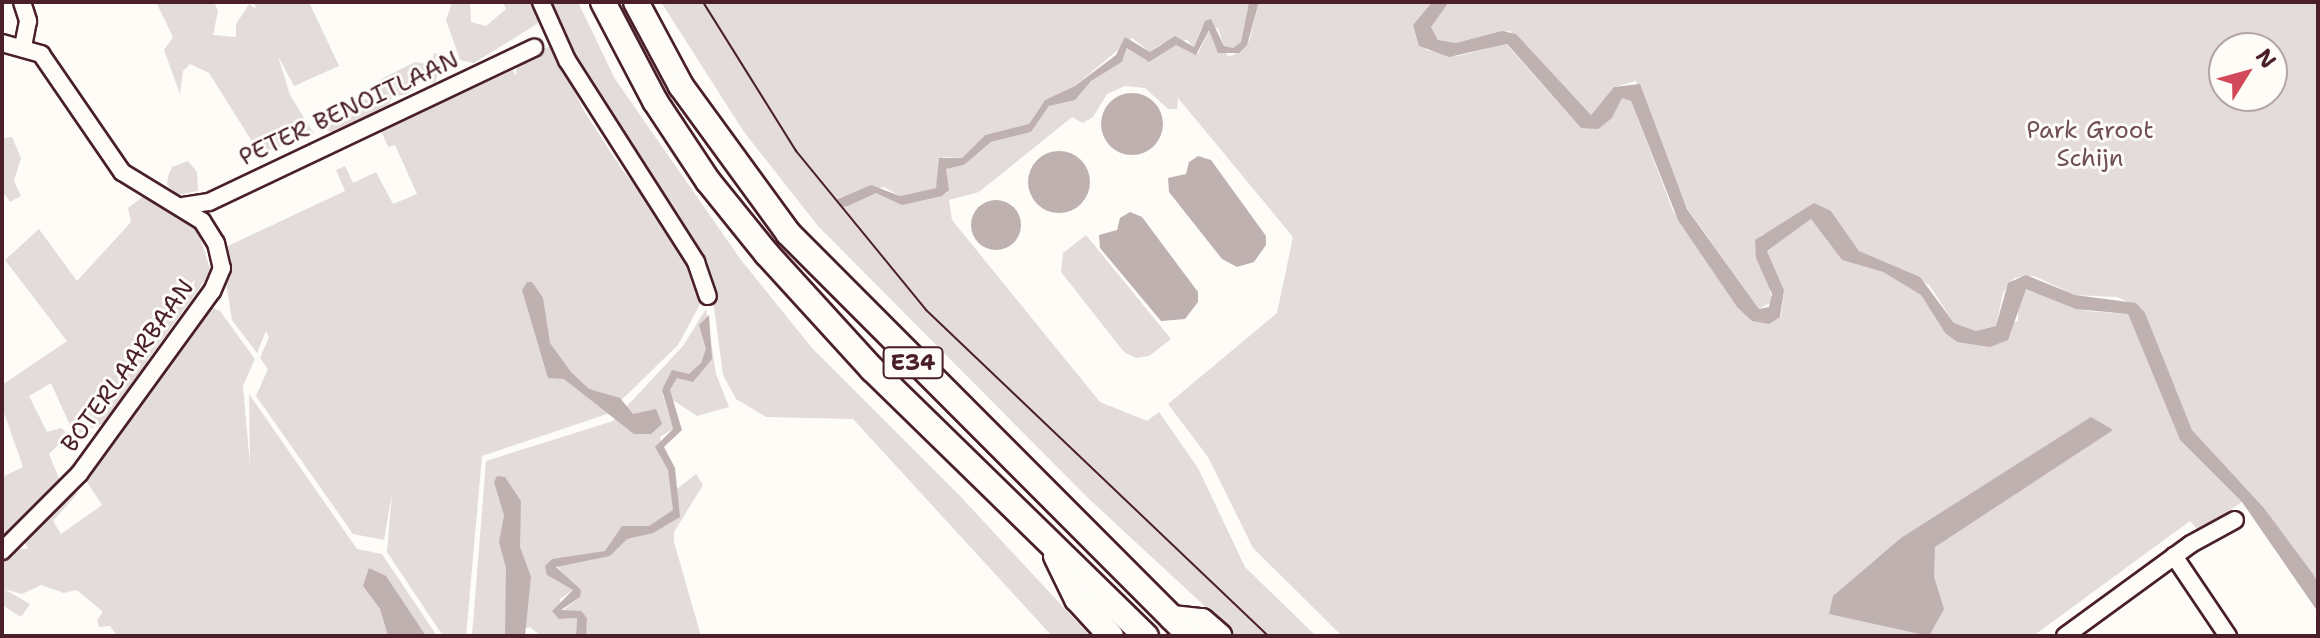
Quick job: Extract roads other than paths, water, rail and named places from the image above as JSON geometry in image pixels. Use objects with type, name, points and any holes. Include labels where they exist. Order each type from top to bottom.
[{"type":"highway","name":"E34","points":[[603,2],[655,101],[708,181],[767,254],[872,369],[1146,636]]},
{"type":"highway","name":"E34","points":[[636,2],[681,86],[788,233],[1190,636]]},
{"type":"highway","points":[[1048,540],[1077,599],[1111,636]]},
{"type":"highway","points":[[1172,618],[1202,621],[1219,636]]},
{"type":"street","points":[[2,43],[23,46],[28,21],[22,2]]},
{"type":"street","points":[[541,2],[567,60],[696,262],[708,296]]},
{"type":"street","name":"BOTERLAARBAAN","points":[[2,551],[79,474],[220,280],[216,243],[202,221],[183,206],[122,172],[49,63],[23,46]]},
{"type":"street","name":"PETER BENOITLAAN","points":[[183,206],[198,206],[248,184],[534,48]]},
{"type":"street","points":[[2065,636],[2174,556],[2235,520]]},
{"type":"street","points":[[2174,556],[2228,636]]},
{"type":"tram line","points":[[703,2],[796,151],[926,310],[1268,636]]},
{"type":"park label","name":"Park Groot Schijn","points":[[2090,145]]}]
